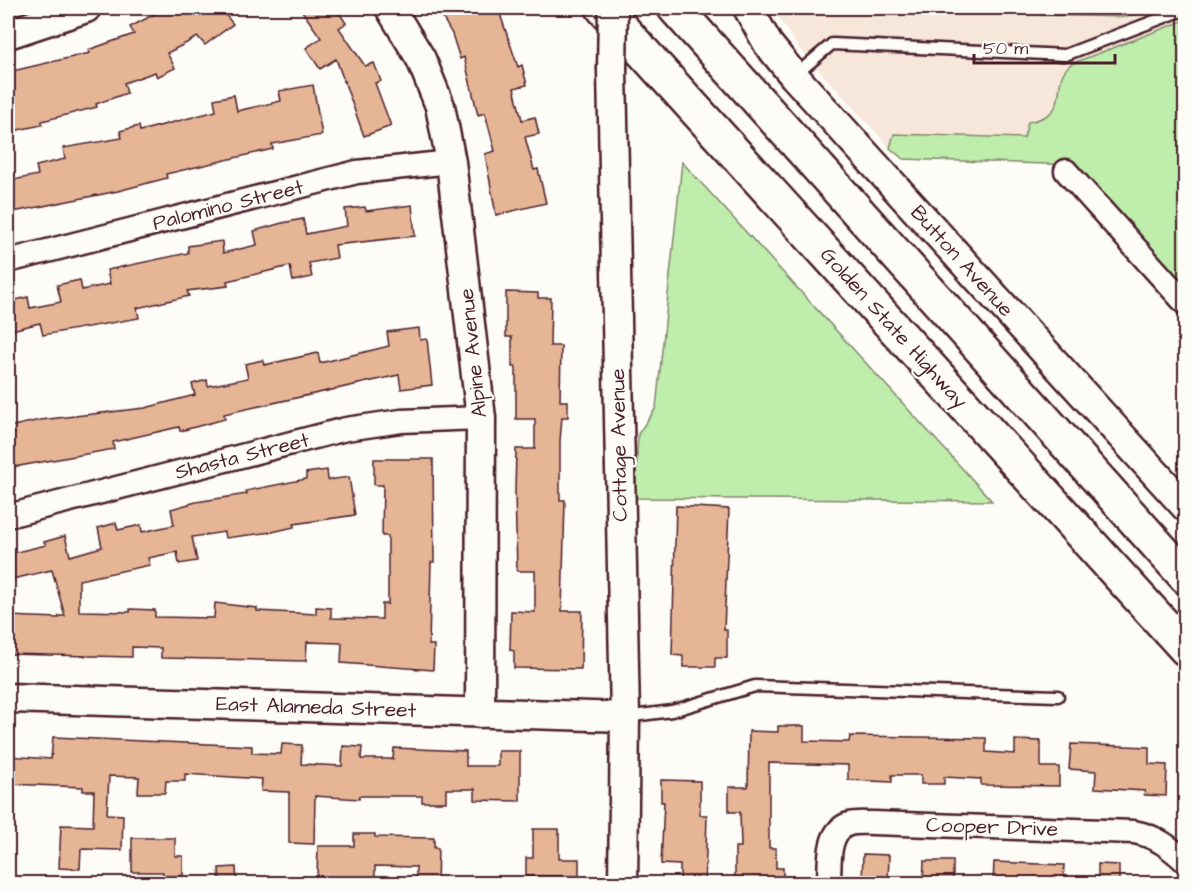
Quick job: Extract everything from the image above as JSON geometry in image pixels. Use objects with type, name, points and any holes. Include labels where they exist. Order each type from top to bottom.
[{"type":"highway","name":"Golden State Highway","points":[[603,8],[1185,649]]},
{"type":"highway","points":[[675,8],[1185,577]]},
{"type":"street","points":[[24,23],[86,8]]},
{"type":"street","name":"Alpine Avenue","points":[[390,8],[421,59],[436,96],[451,162],[481,418],[480,712]]},
{"type":"street","name":"Cottage Avenue","points":[[614,8],[612,70],[625,717],[623,884]]},
{"type":"street","name":"Button Avenue","points":[[748,8],[768,44],[794,76],[1182,496]]},
{"type":"street","name":"Palomino Street","points":[[8,261],[357,172],[451,162]]},
{"type":"street","points":[[1066,171],[1185,304]]},
{"type":"street","name":"Shasta Street","points":[[8,516],[346,429],[401,421],[481,418]]},
{"type":"street","name":"East Alameda Street","points":[[8,698],[625,717]]},
{"type":"street","name":"Cooper Drive","points":[[830,880],[830,852],[840,830],[848,825],[873,823],[1134,832],[1146,834],[1167,845],[1185,862]]},
{"type":"lane","points":[[794,76],[832,44],[1065,55],[1185,9]]},
{"type":"lane","points":[[625,717],[672,711],[755,686],[1058,696]]},
{"type":"shaded area","points":[[772,8],[1185,8],[1186,20],[1071,64],[1063,72],[1057,104],[1047,117],[1028,122],[1025,138],[894,134],[890,148],[799,48]]},
{"type":"green space","points":[[1036,8],[1149,8],[1125,17],[1041,15]]},
{"type":"green space","points":[[1185,20],[1185,285],[1076,165],[903,159],[890,148],[894,134],[1024,138],[1028,122],[1043,118],[1052,112],[1056,105],[1064,72],[1071,64]]},
{"type":"green space","points":[[682,162],[992,501],[635,498],[638,434],[656,408]]},
{"type":"building","points":[[166,8],[220,8],[233,24],[205,45],[198,37],[167,53],[175,68],[157,77],[155,72],[124,83],[127,93],[96,104],[97,107],[42,121],[42,125],[8,132],[8,92],[12,91],[8,72],[90,53],[88,50],[134,34],[130,27]]},
{"type":"building","points":[[300,8],[336,8],[346,23],[339,28],[365,66],[374,63],[381,81],[375,83],[391,126],[364,136],[336,59],[320,69],[306,48],[321,38]]},
{"type":"building","points":[[437,8],[498,8],[518,67],[522,65],[527,85],[514,88],[522,120],[535,117],[539,134],[525,137],[534,170],[538,169],[546,203],[496,215],[485,154],[495,151],[485,113],[478,115],[464,57],[460,59],[452,34]]},
{"type":"building","points":[[313,85],[322,135],[272,144],[273,149],[166,174],[167,178],[118,191],[8,213],[8,181],[38,175],[36,166],[65,159],[63,148],[122,138],[120,131],[139,126],[140,131],[216,111],[214,99],[234,95],[237,111],[281,101],[279,91]]},
{"type":"building","points":[[412,205],[415,236],[335,245],[337,258],[309,263],[312,277],[293,281],[290,266],[227,281],[228,286],[187,291],[189,296],[137,308],[139,318],[43,335],[40,323],[8,331],[8,302],[28,297],[30,308],[61,302],[57,285],[80,280],[82,290],[110,284],[107,270],[188,253],[188,246],[222,241],[223,253],[257,245],[254,231],[282,223],[303,219],[306,234],[347,226],[345,209],[365,207],[366,211]]},
{"type":"building","points":[[506,292],[538,293],[538,298],[551,298],[550,346],[561,346],[560,401],[568,401],[568,417],[562,417],[560,441],[560,500],[565,500],[562,611],[582,611],[581,669],[514,668],[514,651],[510,650],[511,611],[535,612],[535,571],[517,571],[515,492],[516,449],[535,449],[535,419],[516,419],[516,367],[512,367],[512,337],[506,337]]},
{"type":"building","points":[[419,328],[420,340],[427,339],[432,385],[401,389],[399,375],[224,414],[225,419],[180,431],[179,427],[113,442],[114,449],[8,468],[8,427],[40,420],[145,408],[195,395],[192,384],[207,380],[208,386],[248,378],[245,364],[263,360],[264,365],[318,353],[320,363],[389,346],[387,332]]},
{"type":"building","points":[[374,459],[433,459],[434,562],[431,562],[429,645],[434,645],[433,670],[341,663],[342,643],[307,642],[306,661],[161,658],[161,648],[132,647],[132,657],[8,654],[8,616],[59,618],[59,616],[65,616],[52,570],[8,580],[8,554],[46,545],[44,542],[65,536],[70,556],[102,547],[98,528],[116,523],[118,530],[141,525],[142,532],[174,525],[171,509],[196,502],[247,494],[246,491],[306,479],[306,473],[327,470],[328,480],[349,477],[355,515],[294,524],[294,527],[272,532],[225,538],[224,532],[192,537],[197,561],[179,564],[177,552],[148,558],[150,565],[79,580],[79,611],[155,610],[155,617],[214,618],[215,603],[257,608],[257,611],[316,614],[316,607],[331,608],[331,618],[382,619],[382,604],[388,604],[388,536],[382,536],[383,485],[374,485]]},
{"type":"building","points":[[676,506],[729,509],[724,630],[727,630],[727,658],[715,658],[715,667],[683,667],[683,656],[672,655]]},
{"type":"building","points":[[778,726],[804,726],[804,741],[849,742],[850,736],[986,738],[986,752],[1015,754],[1015,740],[1041,741],[1041,767],[1059,767],[1059,786],[981,785],[981,779],[944,777],[944,784],[921,784],[921,775],[892,775],[892,782],[848,780],[848,765],[769,763],[769,848],[776,848],[776,868],[783,868],[783,884],[735,884],[735,847],[741,847],[740,812],[729,812],[729,787],[748,787],[749,731],[778,732]]},
{"type":"building","points":[[53,737],[252,746],[252,753],[281,754],[282,744],[302,745],[301,764],[342,766],[343,746],[362,747],[361,759],[393,759],[394,748],[466,751],[466,766],[498,766],[498,751],[520,751],[520,801],[475,800],[475,789],[446,789],[446,802],[422,802],[422,796],[359,796],[359,799],[315,796],[314,844],[289,843],[289,792],[261,791],[262,779],[185,774],[185,781],[166,781],[165,793],[138,793],[139,777],[109,776],[107,814],[123,815],[122,850],[81,849],[80,869],[59,868],[61,825],[93,826],[94,791],[83,791],[83,787],[8,784],[8,756],[51,759]]},
{"type":"building","points":[[1071,744],[1149,747],[1149,764],[1167,765],[1166,796],[1144,795],[1145,791],[1095,788],[1096,771],[1069,769]]},
{"type":"building","points":[[661,780],[700,781],[700,815],[707,815],[705,884],[680,884],[680,865],[661,864],[664,802],[661,802]]},
{"type":"building","points":[[533,829],[559,829],[559,859],[579,859],[579,876],[526,876],[526,858],[533,858]]},
{"type":"building","points":[[354,834],[375,834],[375,837],[434,838],[434,848],[438,848],[437,884],[416,884],[416,867],[375,866],[375,878],[317,877],[318,846],[354,846]]},
{"type":"building","points":[[132,838],[175,838],[175,856],[183,856],[183,876],[163,876],[163,872],[132,872]]},
{"type":"building","points":[[863,854],[889,855],[888,884],[862,884]]},
{"type":"building","points":[[924,861],[953,861],[953,884],[923,884]]},
{"type":"building","points":[[994,862],[1064,865],[1063,884],[993,884]]},
{"type":"building","points":[[1098,864],[1119,865],[1119,884],[1098,884]]},
{"type":"building","points":[[236,867],[237,884],[220,884],[219,868]]}]
